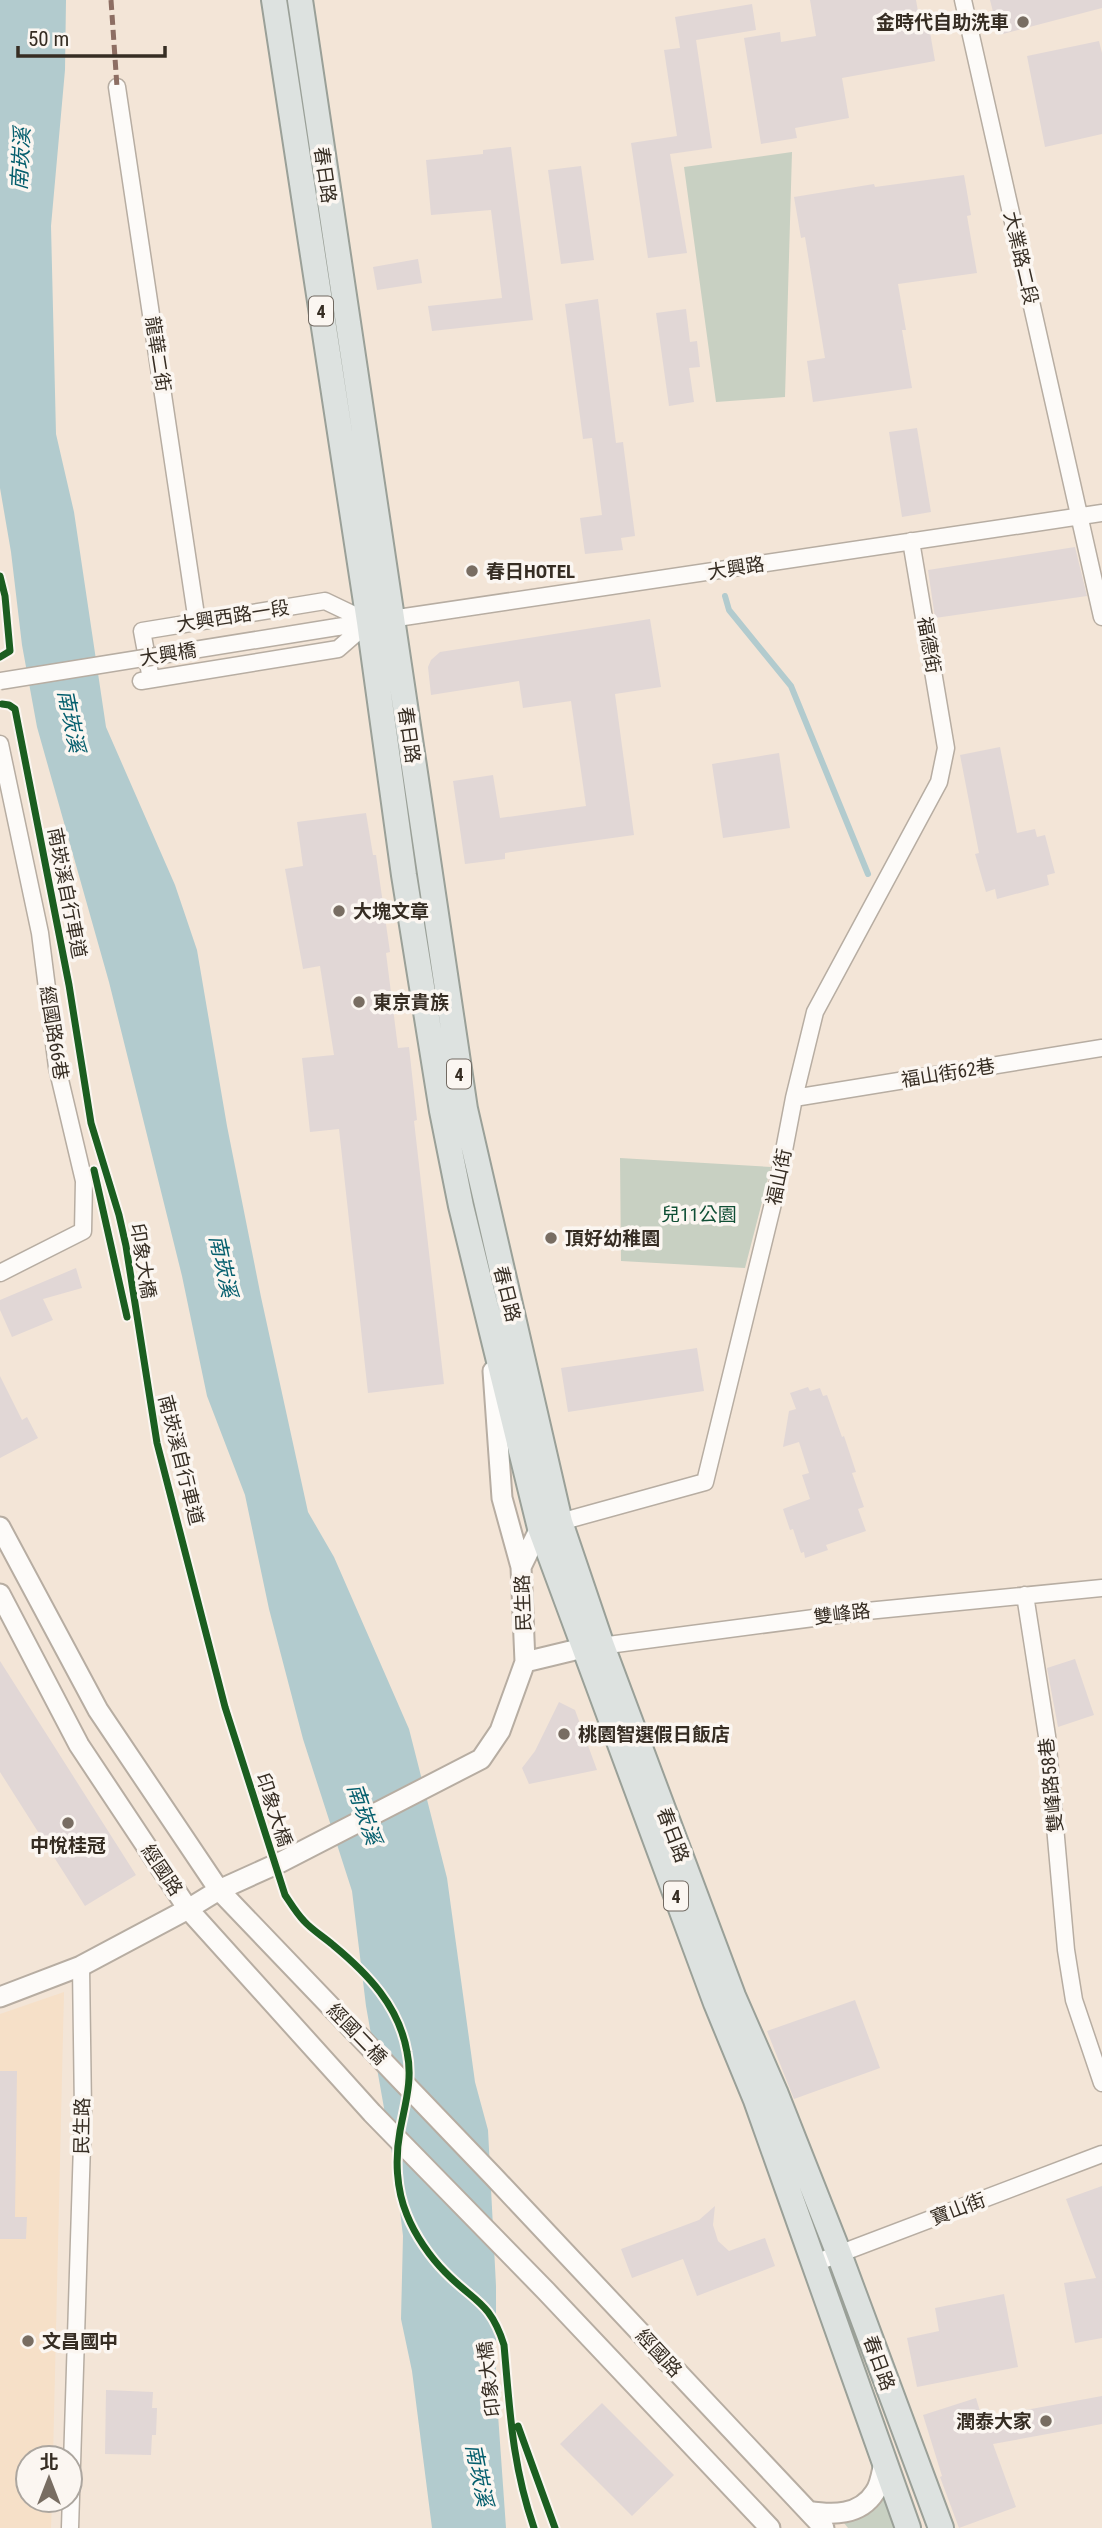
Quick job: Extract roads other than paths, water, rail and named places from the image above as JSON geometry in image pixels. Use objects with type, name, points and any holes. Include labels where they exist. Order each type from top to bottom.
[{"type":"main road","name":"春日路","points":[[274,0],[465,1110],[550,1525]]},
{"type":"main road","name":"春日路","points":[[300,0],[381,621],[404,875],[442,1111],[461,1206],[490,1323],[550,1525],[716,2003],[756,2100],[908,2528]]},
{"type":"main road","name":"春日路","points":[[592,1647],[733,1996],[775,2092],[839,2254],[941,2528]]},
{"type":"street","name":"大業路二段","points":[[963,0],[1102,617]]},
{"type":"street","name":"龍華二街","points":[[117,87],[197,622]]},
{"type":"street","name":"大興路","points":[[381,621],[1102,513]]},
{"type":"street","name":"福德街","points":[[911,541],[946,748]]},
{"type":"street","name":"大興西路一段","points":[[325,601],[381,621],[338,649],[146,680],[142,631],[325,601]]},
{"type":"street","name":"大興橋","points":[[0,681],[381,621]]},
{"type":"street","name":"經國路66巷","points":[[0,744],[40,933],[57,1067],[84,1181],[83,1231],[0,1273]]},
{"type":"street","name":"福山街","points":[[550,1525],[705,1482],[777,1187],[814,1012],[939,782],[946,748]]},
{"type":"street","name":"福山街62巷","points":[[794,1098],[1102,1048]]},
{"type":"street","points":[[490,1323],[502,1498],[521,1567]]},
{"type":"street","name":"民生路","points":[[219,1890],[295,1855],[481,1759],[500,1731],[525,1662],[521,1567],[550,1525]]},
{"type":"street","name":"經國路","points":[[0,1527],[98,1710],[219,1890],[277,1951]]},
{"type":"street","name":"雙峰路","points":[[592,1647],[867,1611],[1102,1588]]},
{"type":"street","name":"經國路","points":[[0,1594],[79,1745],[188,1909],[372,2113],[546,2291],[770,2528]]},
{"type":"street","name":"雙峰路58巷","points":[[1025,1595],[1046,1736],[1070,1976],[1074,2000],[1102,2083]]},
{"type":"street","name":"民生路","points":[[525,1662],[592,1647]]},
{"type":"street","points":[[0,1997],[81,1966],[219,1890]]},
{"type":"street","name":"經國二橋","points":[[277,1951],[494,2177]]},
{"type":"street","name":"民生路","points":[[70,2528],[83,2112],[81,1966]]},
{"type":"street","name":"寶山街","points":[[815,2263],[1102,2154]]},
{"type":"street","name":"經國路","points":[[494,2177],[824,2528]]},
{"type":"street","points":[[808,2511],[834,2515],[861,2507],[877,2491],[885,2458]]},
{"type":"water","name":"南崁溪","points":[[0,0],[66,0],[65,70],[51,226],[56,434],[74,512],[106,727],[175,885],[197,950],[227,1126],[308,1512],[334,1557],[409,1729],[447,1878],[475,2082],[488,2130],[496,2286],[496,2386],[506,2528],[432,2528],[412,2371],[401,2319],[403,2236],[396,2176],[366,2006],[352,1891],[303,1739],[269,1609],[245,1495],[207,1396],[182,1276],[109,982],[37,727],[22,645],[0,488]]},
{"type":"waterway","points":[[725,596],[729,610],[791,686],[868,874]]},
{"type":"place","name":"金時代自助洗車","points":[[1023,22]]},
{"type":"place","name":"春日HOTEL","points":[[472,571]]},
{"type":"place","name":"大塊文章","points":[[339,911]]},
{"type":"place","name":"東京貴族","points":[[359,1002]]},
{"type":"place","name":"頂好幼稚園","points":[[551,1238]]},
{"type":"place","name":"桃園智選假日飯店","points":[[564,1734]]},
{"type":"place","name":"中悅桂冠","points":[[68,1823]]},
{"type":"place","name":"文昌國中","points":[[28,2341]]},
{"type":"place","name":"潤泰大家","points":[[1046,2421]]},
{"type":"park label","name":"兒11公園","points":[[699,1214]]}]
